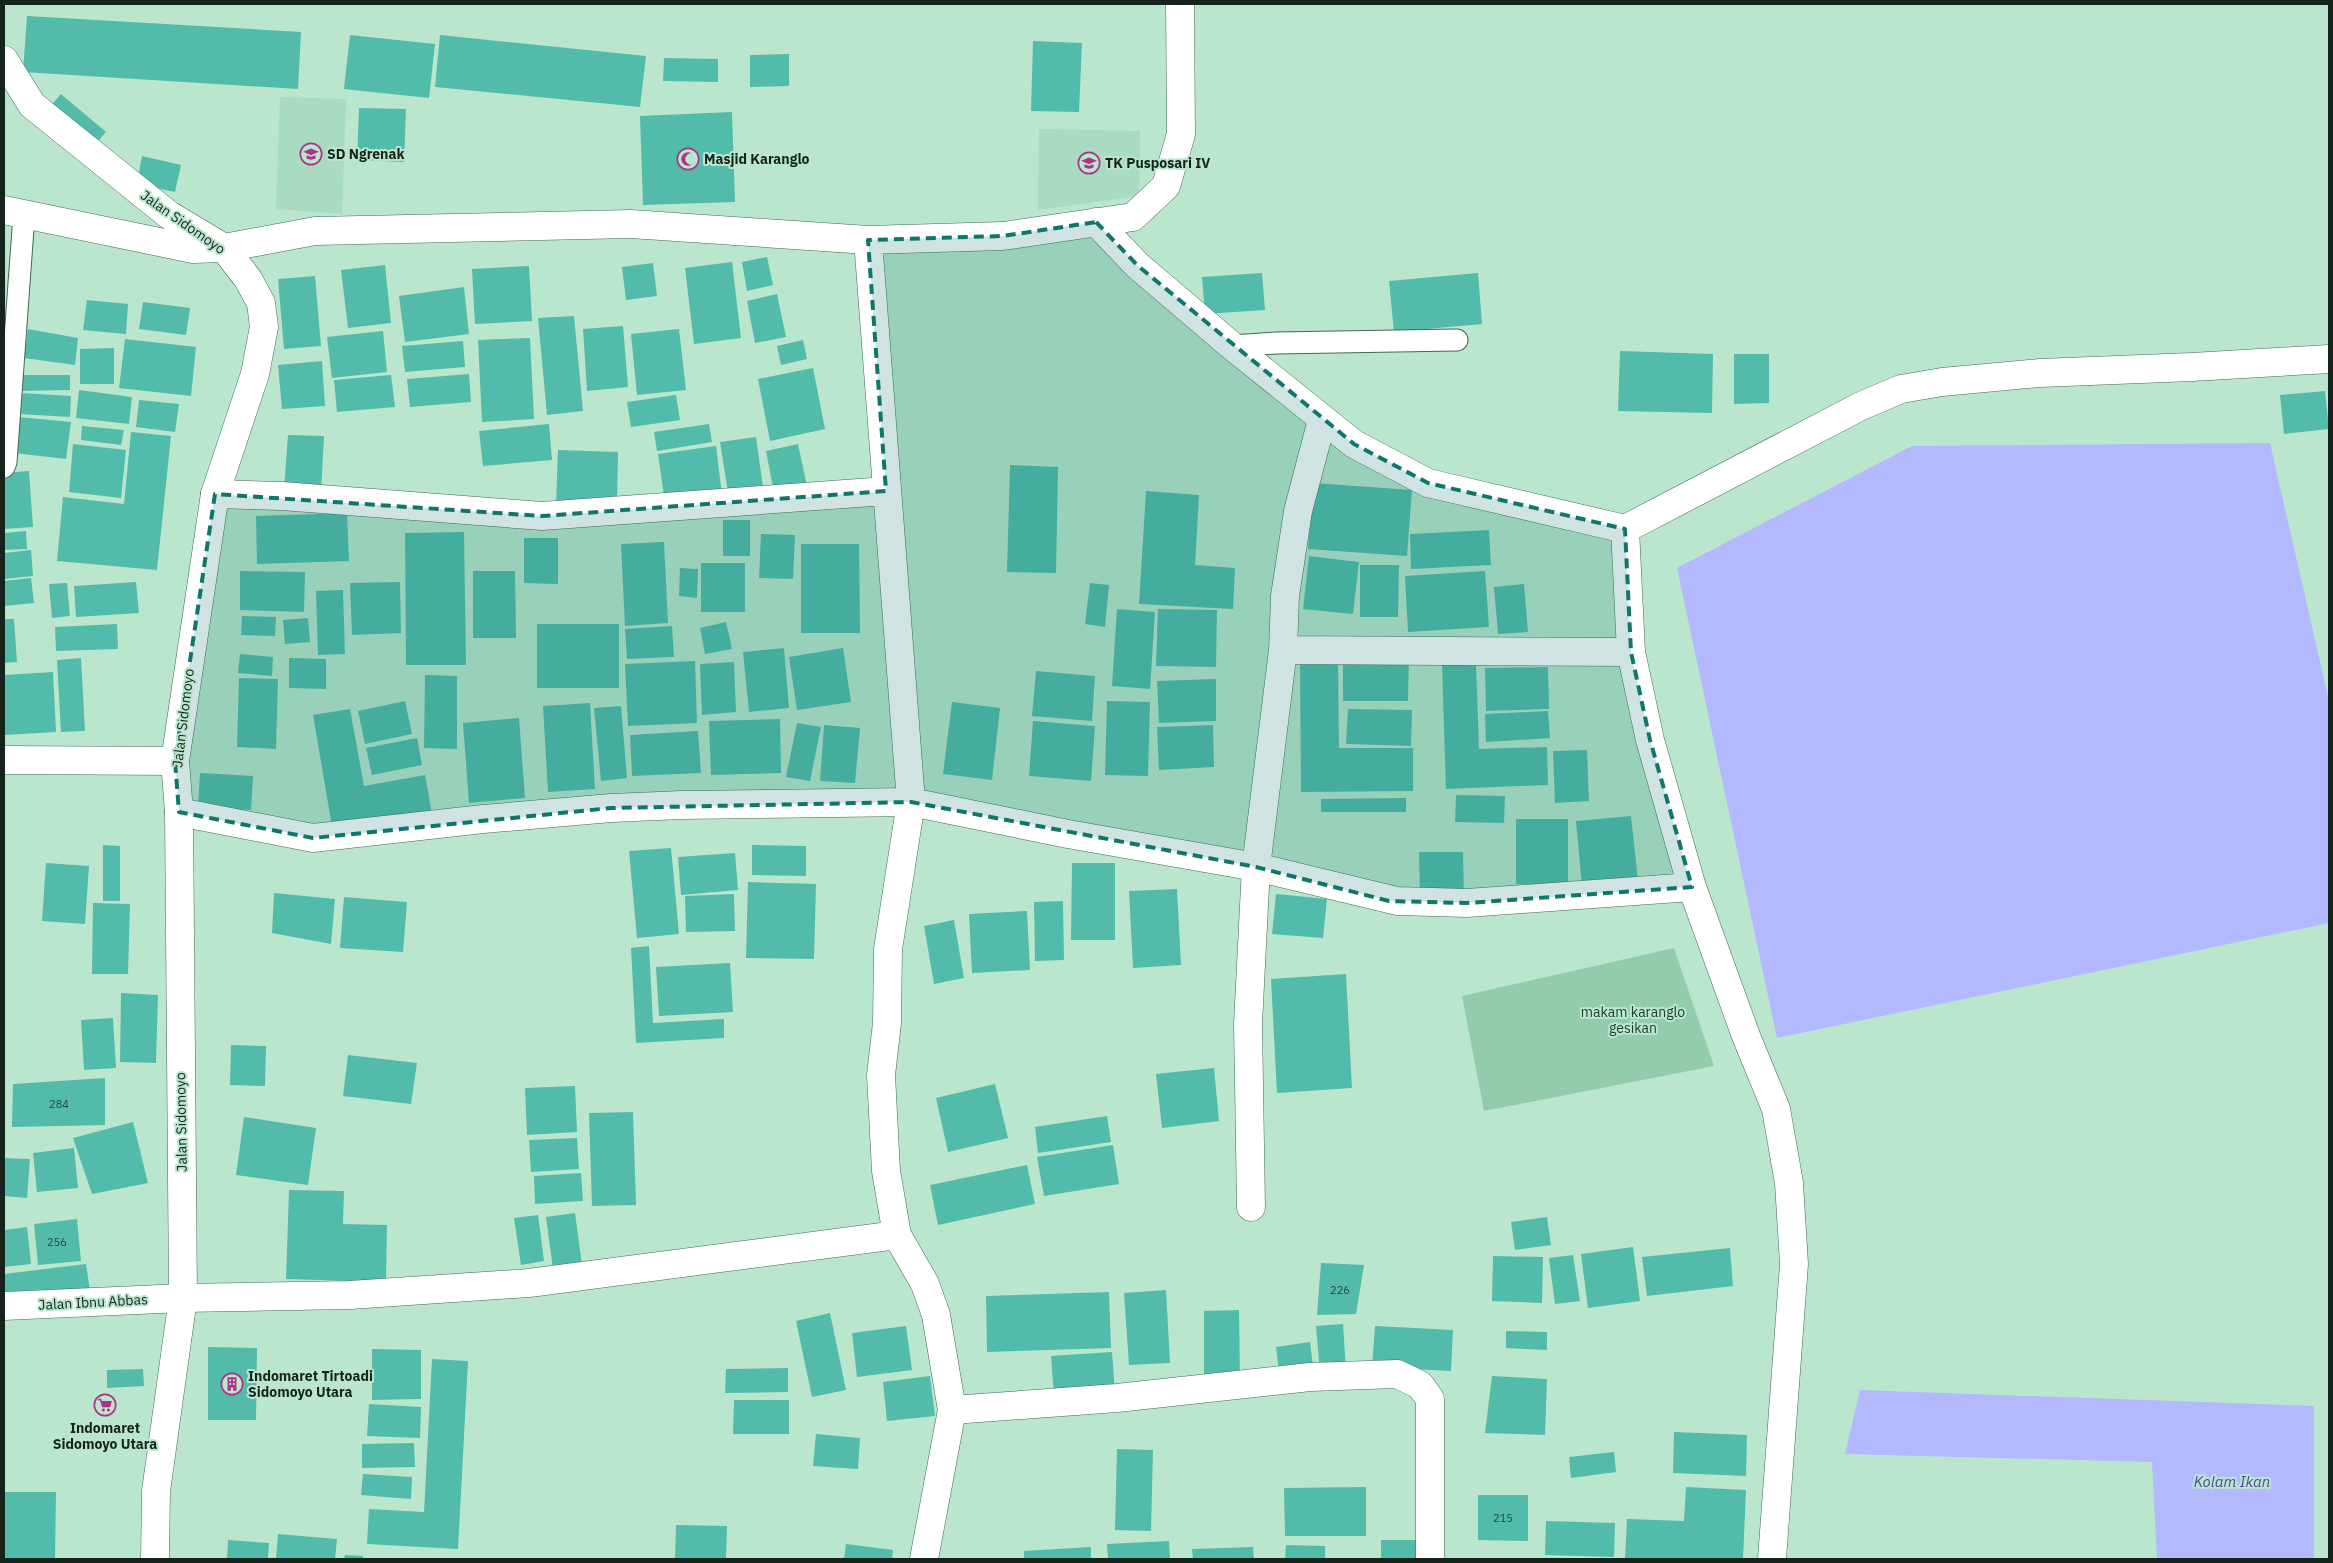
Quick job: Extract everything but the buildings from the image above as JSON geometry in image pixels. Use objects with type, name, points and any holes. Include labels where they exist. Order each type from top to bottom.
[{"type":"street","points":[[14,213],[193,249],[224,248],[315,231],[631,224],[868,240],[1003,236],[1132,216],[1166,186],[1181,134],[1180,4]]},
{"type":"street","name":"Jalan Sidomoyo","points":[[4,60],[32,105],[169,215],[224,248],[248,280],[261,303],[264,327],[255,374],[215,494],[176,761],[183,1298],[156,1491],[155,1559]]},
{"type":"street","points":[[1096,222],[1137,265],[1232,346],[1354,444],[1428,483],[1625,529],[1861,406],[1901,389],[1942,382],[2040,372],[2192,367],[2329,359]]},
{"type":"street","points":[[868,240],[911,802],[888,949],[887,1022],[881,1075],[886,1171],[897,1235],[925,1284],[936,1315],[952,1410],[924,1559]]},
{"type":"street","points":[[1251,1207],[1248,1024],[1256,867],[1283,650],[1285,596],[1298,511],[1322,420]]},
{"type":"street","points":[[215,494],[282,496],[542,516],[886,491]]},
{"type":"street","points":[[1625,529],[1631,652],[1650,740],[1692,887],[1746,1036],[1776,1109],[1789,1183],[1794,1264],[1772,1559]]},
{"type":"street","points":[[1283,650],[1631,652]]},
{"type":"street","points":[[4,760],[176,761]]},
{"type":"street","points":[[178,812],[313,838],[483,819],[611,808],[682,805],[911,802],[1068,834],[1256,867],[1397,901],[1467,903],[1692,887]]},
{"type":"street","name":"Jalan Ibnu Abbas","points":[[4,1306],[183,1298],[350,1294],[529,1283],[897,1235]]},
{"type":"street","points":[[952,1410],[1117,1398],[1310,1377],[1397,1374],[1420,1385],[1430,1399],[1430,1559]]},
{"type":"lane","points":[[4,467],[6,462],[14,213]]},
{"type":"lane","points":[[1232,346],[1276,343],[1456,340]]},
{"type":"highlighted area","points":[[1096,222],[1137,265],[1354,444],[1428,483],[1625,529],[1631,652],[1650,740],[1692,887],[1467,903],[1389,901],[1256,867],[911,802],[611,808],[313,838],[179,812],[175,761],[215,494],[542,516],[886,491],[868,240],[1003,236]]},
{"type":"shaded area","name":"SD Ngrenak","points":[[280,97],[346,99],[342,214],[276,209]]},
{"type":"shaded area","name":"TK Pusposari IV","points":[[1039,129],[1140,131],[1139,196],[1038,210]]},
{"type":"green space","name":"makam karanglo gesikan","points":[[1674,948],[1714,1066],[1484,1111],[1462,996]]},
{"type":"water","points":[[2270,443],[2329,701],[2329,923],[1777,1038],[1677,568],[1912,446]]},
{"type":"water","name":"Kolam Ikan","points":[[1860,1390],[2314,1406],[2314,1559],[2157,1559],[2152,1462],[1845,1454]]},
{"type":"place","name":"SD Ngrenak","points":[[311,154]]},
{"type":"place","name":"Masjid Karanglo","points":[[688,159]]},
{"type":"place","name":"TK Pusposari IV","points":[[1089,163]]},
{"type":"place","name":"Indomaret Tirtoadi Sidomoyo Utara","points":[[232,1384]]},
{"type":"place","name":"Indomaret Sidomoyo Utara","points":[[105,1405]]}]
